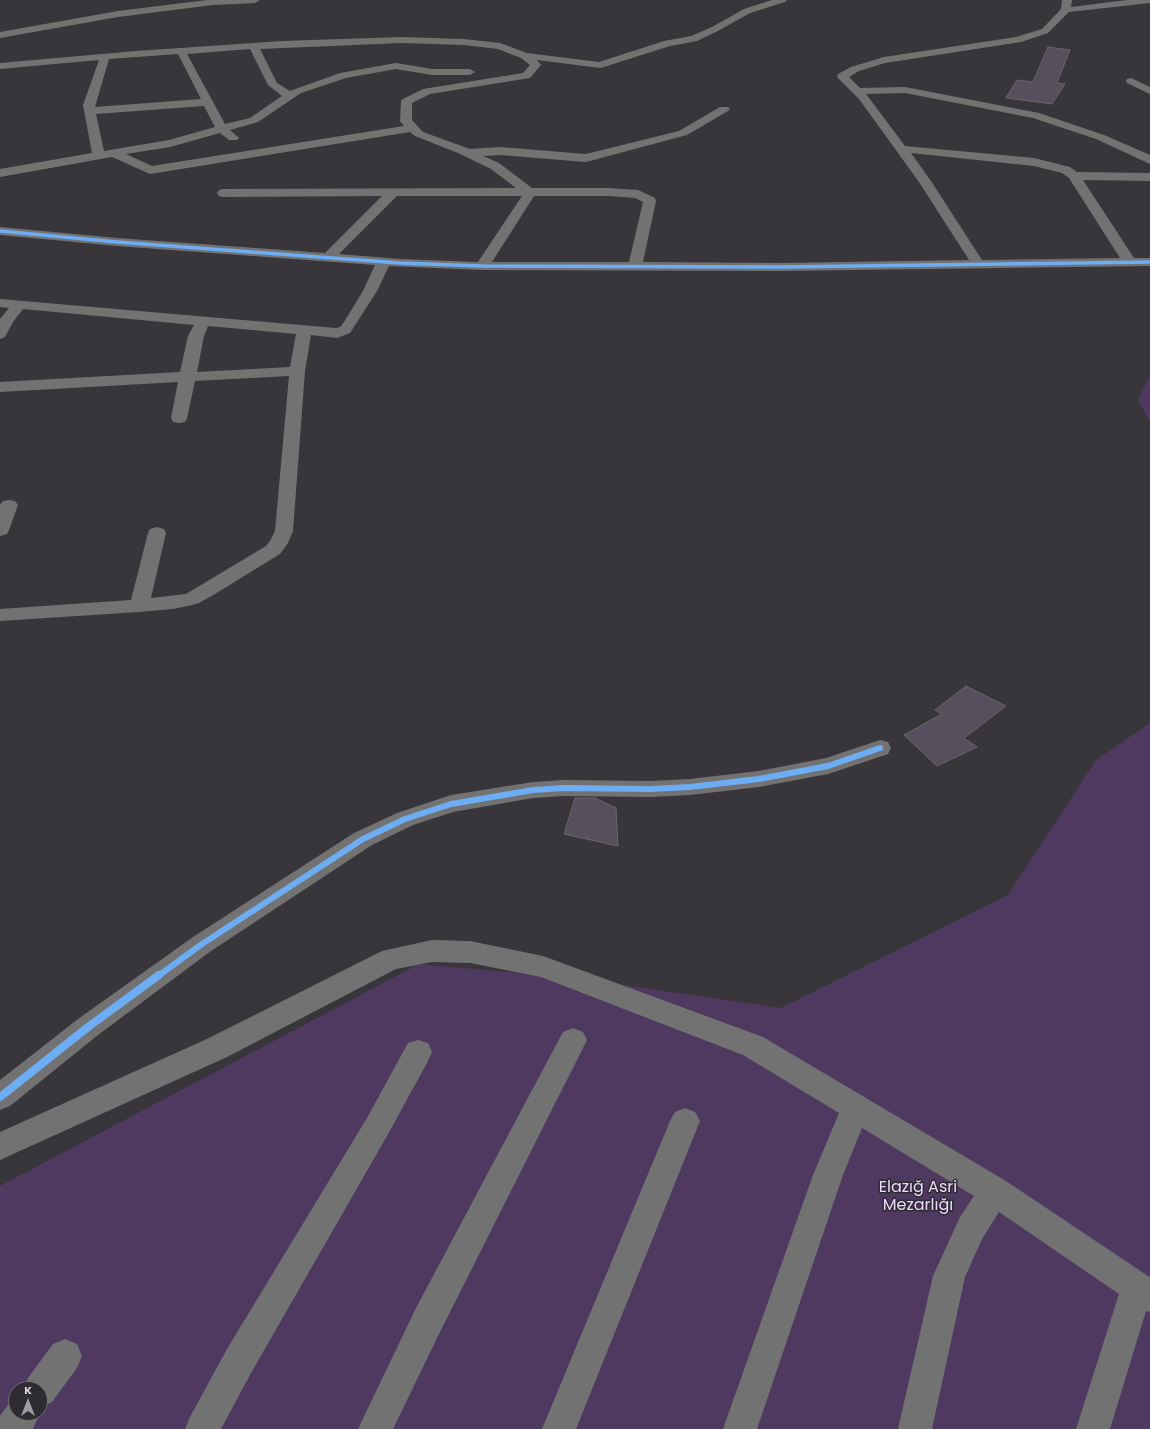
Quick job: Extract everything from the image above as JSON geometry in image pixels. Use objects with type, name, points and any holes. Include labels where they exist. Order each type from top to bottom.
[{"type":"street","points":[[0,34],[118,14],[213,2],[255,0]]},
{"type":"street","points":[[0,66],[254,46],[402,40],[464,42],[500,46],[525,56],[600,65],[668,43],[693,39],[715,29],[747,11],[782,0]]},
{"type":"street","points":[[978,264],[925,181],[902,149],[857,91],[842,76],[884,60],[1017,40],[1045,31],[1066,5],[1150,0]]},
{"type":"street","points":[[325,43],[332,56]]},
{"type":"street","points":[[254,46],[273,85],[290,96]]},
{"type":"street","points":[[181,51],[222,129],[250,154]]},
{"type":"street","points":[[525,56],[536,65],[526,76],[427,91],[407,101],[406,121],[419,134],[470,153],[495,166],[530,194]]},
{"type":"street","points":[[99,156],[89,105],[105,57]]},
{"type":"street","points":[[0,75],[35,64]]},
{"type":"street","points":[[0,173],[170,143],[254,120],[297,91],[342,72],[396,66],[432,72],[529,72]]},
{"type":"street","points":[[1131,81],[1150,91]]},
{"type":"street","points":[[857,91],[905,90],[1035,115],[1100,137],[1150,160]]},
{"type":"street","points":[[90,111],[208,102]]},
{"type":"street","points":[[470,153],[500,151],[586,158],[683,133],[724,109]]},
{"type":"street","points":[[114,153],[150,170],[413,128]]},
{"type":"street","points":[[902,149],[1034,162],[1066,170],[1074,176],[1129,261]]},
{"type":"street","points":[[1074,176],[1150,177]]},
{"type":"street","points":[[223,193],[638,194],[650,201],[635,266]]},
{"type":"street","points":[[330,258],[392,193]]},
{"type":"street","points":[[482,266],[530,194]]},
{"type":"street","points":[[0,231],[117,242],[330,258],[482,266],[780,267],[1055,264],[1129,261],[1150,262]]},
{"type":"street","points":[[0,303],[337,333],[345,330],[350,324],[370,291],[384,261]]},
{"type":"street","points":[[1055,264],[1114,275],[1150,276]]},
{"type":"street","points":[[0,334],[6,321],[20,304]]},
{"type":"street","points":[[179,418],[196,336],[204,321]]},
{"type":"street","points":[[0,615],[139,606],[173,603],[192,599],[273,550],[279,543],[284,531],[297,371],[304,330]]},
{"type":"street","points":[[0,387],[297,371]]},
{"type":"street","points":[[0,530],[9,505]]},
{"type":"street","points":[[139,606],[157,533]]},
{"type":"street","points":[[0,1097],[88,1027],[202,944],[363,839],[405,819],[451,804],[533,790],[564,788],[651,789],[690,787],[759,779],[828,766],[880,748]]},
{"type":"street","points":[[0,1146],[217,1048],[391,959],[432,951],[470,952],[543,967],[753,1046],[1023,1208],[1143,1292],[1094,1429]]},
{"type":"street","points":[[375,1429],[428,1320],[573,1040]]},
{"type":"street","points":[[202,1429],[239,1361],[377,1127],[418,1052]]},
{"type":"street","points":[[740,1429],[828,1175],[856,1107]]},
{"type":"street","points":[[559,1429],[685,1121]]},
{"type":"street","points":[[916,1429],[949,1276],[971,1228],[995,1192]]},
{"type":"street","points":[[47,1381],[65,1356]]},
{"type":"green space","points":[[1150,375],[1150,422],[1138,400]]},
{"type":"green space","name":"Elazığ Asri Mezarlığı","points":[[1150,723],[1150,1429],[0,1429],[0,1186],[419,964],[574,978],[781,1008],[1008,895],[1096,760]]},
{"type":"building","points":[[1048,47],[1070,50],[1057,83],[1065,84],[1052,104],[1006,98],[1017,80],[1033,82]]},
{"type":"building","points":[[966,686],[1006,706],[964,738],[977,747],[937,766],[904,735],[942,714],[935,710]]},
{"type":"building","points":[[575,798],[595,798],[616,808],[618,846],[564,834]]},
{"type":"cycle path","points":[[0,231],[117,242],[400,263],[482,266],[780,267],[1150,262]]},
{"type":"cycle path","points":[[0,1097],[88,1027],[202,944],[363,839],[405,819],[451,804],[533,790],[564,788],[651,789],[690,787],[759,779],[828,766],[880,748]]}]
